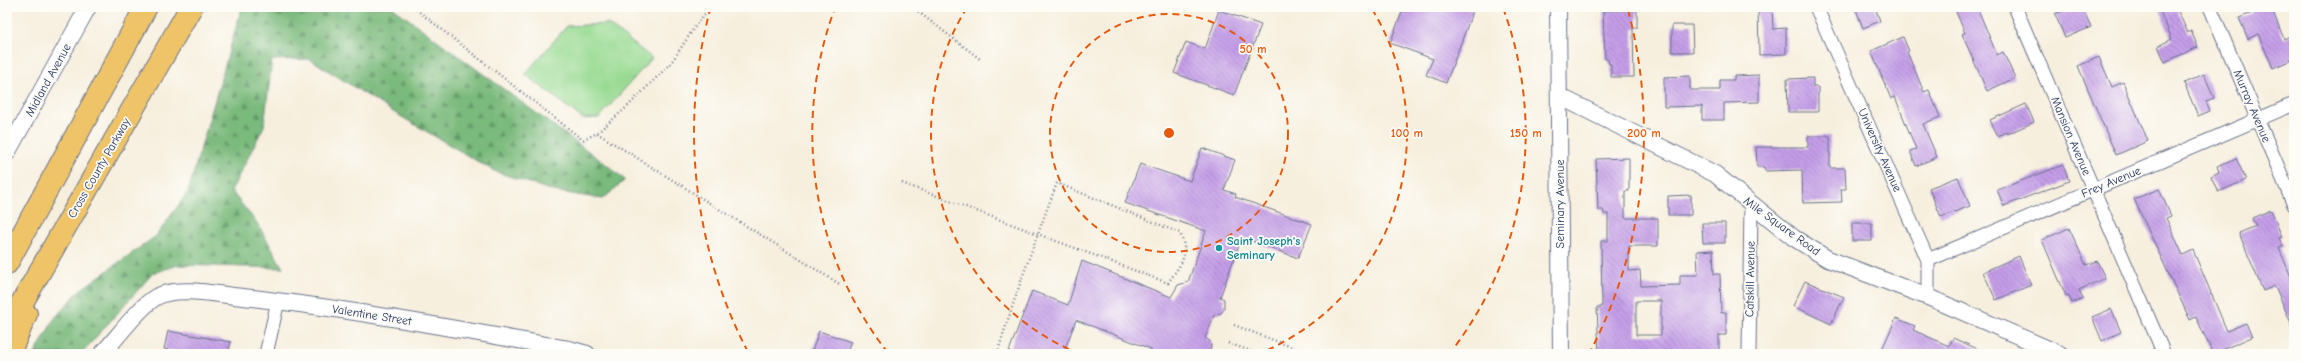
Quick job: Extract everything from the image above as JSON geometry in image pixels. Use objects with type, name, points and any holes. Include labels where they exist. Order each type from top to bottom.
[{"type":"highway","points":[[7,263],[146,7]]},
{"type":"highway","name":"Cross County Parkway","points":[[7,329],[191,7]]},
{"type":"highway","points":[[7,240],[62,162]]},
{"type":"highway","points":[[9,354],[54,246]]},
{"type":"street","name":"Midland Avenue","points":[[7,153],[88,7]]},
{"type":"street","name":"Seminary Avenue","points":[[1558,7],[1561,354]]},
{"type":"street","name":"University Avenue","points":[[1816,7],[1928,260],[1928,297]]},
{"type":"street","name":"Mansion Avenue","points":[[2015,7],[2164,354]]},
{"type":"street","name":"Murray Avenue","points":[[2210,7],[2294,205]]},
{"type":"street","name":"Mile Square Road","points":[[1559,96],[1715,174],[1794,238],[1828,259],[1928,297],[2060,354]]},
{"type":"street","name":"Frey Avenue","points":[[1928,260],[2294,104]]},
{"type":"street","name":"Catskill Avenue","points":[[1748,354],[1751,204]]},
{"type":"street","name":"Valentine Street","points":[[102,354],[145,307],[157,297],[176,292],[190,292],[278,301],[417,322],[569,349],[587,354]]},
{"type":"street","points":[[266,354],[278,301]]},
{"type":"path","points":[[413,7],[583,140],[597,134],[626,108],[671,63],[698,22],[711,7]]},
{"type":"path","points":[[912,7],[980,59]]},
{"type":"path","points":[[597,134],[840,285]]},
{"type":"path","points":[[902,183],[1037,235],[1168,283],[1184,256],[1186,247],[1180,233],[1057,184],[1037,235],[997,354]]},
{"type":"path","points":[[1234,325],[1310,354]]},
{"type":"path","points":[[1228,343],[1259,354]]},
{"type":"green space","points":[[242,7],[392,7],[611,168],[625,180],[603,199],[553,191],[494,171],[390,110],[310,59],[272,60],[264,126],[231,191],[257,223],[283,268],[178,265],[153,273],[81,354],[35,354],[54,319],[80,290],[156,236],[188,192]]},
{"type":"green space","points":[[608,24],[652,58],[599,118],[583,119],[525,74],[567,26]]},
{"type":"building","points":[[1404,7],[1463,7],[1473,11],[1446,83],[1426,75],[1433,59],[1390,43]]},
{"type":"building","points":[[1758,7],[1772,7],[1773,29],[1786,28],[1786,54],[1759,55]]},
{"type":"building","points":[[1855,7],[1875,7],[1880,21],[1863,28]]},
{"type":"building","points":[[1954,7],[1977,7],[1997,55],[2003,52],[2015,78],[1987,91],[1962,34],[1965,33]]},
{"type":"building","points":[[2071,7],[2082,7],[2091,27],[2065,38],[2055,14]]},
{"type":"building","points":[[2158,7],[2176,7],[2188,33],[2191,31],[2198,47],[2165,62],[2158,46],[2172,39]]},
{"type":"building","points":[[2249,7],[2271,7],[2284,39],[2294,34],[2294,59],[2273,68],[2258,34],[2248,39],[2239,18],[2252,13]]},
{"type":"building","points":[[1219,10],[1261,25],[1234,95],[1174,73],[1186,42],[1205,49]]},
{"type":"building","points":[[1637,10],[1637,28],[1633,28],[1634,77],[1611,77],[1611,64],[1609,64],[1608,59],[1605,59],[1603,11]]},
{"type":"building","points":[[1672,25],[1692,25],[1693,52],[1672,52]]},
{"type":"building","points":[[1903,37],[1909,51],[1907,52],[1924,92],[1929,90],[1940,117],[1923,124],[1937,157],[1916,166],[1910,151],[1916,149],[1895,97],[1891,99],[1871,51]]},
{"type":"building","points":[[2099,57],[2112,87],[2123,82],[2148,141],[2116,155],[2078,66]]},
{"type":"building","points":[[2204,74],[2214,98],[2206,101],[2210,111],[2198,116],[2184,83]]},
{"type":"building","points":[[1759,75],[1759,102],[1724,103],[1724,120],[1702,120],[1702,106],[1664,107],[1664,77],[1690,76],[1690,90],[1720,90],[1720,80],[1734,80],[1734,76]]},
{"type":"building","points":[[1813,78],[1813,87],[1818,87],[1818,112],[1788,112],[1787,79]]},
{"type":"building","points":[[2026,104],[2034,122],[2007,134],[2006,132],[1998,136],[1990,120]]},
{"type":"building","points":[[1808,136],[1830,136],[1830,168],[1845,168],[1846,189],[1841,189],[1842,202],[1803,203],[1802,170],[1765,171],[1764,167],[1757,167],[1756,147],[1808,147]]},
{"type":"building","name":"Saint Joseph's Seminary","points":[[1202,148],[1235,160],[1224,190],[1236,194],[1235,197],[1312,224],[1298,258],[1242,237],[1220,297],[1224,299],[1224,309],[1221,313],[1214,315],[1205,338],[1210,341],[1210,352],[1206,354],[1150,354],[1151,349],[1076,320],[1063,354],[1008,354],[1032,291],[1068,305],[1082,261],[1171,297],[1178,285],[1188,282],[1206,231],[1125,203],[1140,164],[1190,181]]},
{"type":"building","points":[[1629,158],[1629,191],[1625,191],[1625,218],[1658,218],[1658,246],[1629,246],[1629,271],[1640,270],[1641,286],[1680,285],[1680,275],[1698,275],[1697,251],[1713,250],[1714,274],[1720,274],[1721,313],[1726,312],[1726,335],[1719,335],[1719,354],[1676,354],[1676,351],[1599,354],[1597,307],[1602,307],[1601,241],[1608,241],[1608,214],[1604,214],[1603,210],[1598,210],[1596,159]],"holes":[[[1636,301],[1661,301],[1661,335],[1636,335]]]},
{"type":"building","points":[[2236,158],[2246,180],[2218,192],[2211,176],[2219,172],[2217,166]]},
{"type":"building","points":[[2063,165],[2069,181],[2004,206],[1997,190]]},
{"type":"building","points":[[1958,177],[1970,206],[1941,217],[1929,188]]},
{"type":"building","points":[[2159,189],[2171,216],[2166,218],[2183,255],[2193,250],[2227,331],[2246,323],[2252,337],[2224,349],[2226,354],[2213,354],[2196,317],[2190,320],[2134,199]]},
{"type":"building","points":[[1691,195],[1691,215],[1668,215],[1668,196]]},
{"type":"building","points":[[2271,210],[2282,237],[2279,238],[2283,247],[2279,248],[2294,284],[2294,330],[2275,286],[2263,291],[2239,233],[2256,226],[2252,218]]},
{"type":"building","points":[[1702,223],[1725,223],[1725,243],[1703,243]]},
{"type":"building","points":[[1852,223],[1872,223],[1872,241],[1852,241]]},
{"type":"building","points":[[2069,228],[2086,265],[2097,261],[2105,278],[2079,290],[2083,298],[2072,303],[2068,295],[2066,296],[2042,240]]},
{"type":"building","points":[[2019,256],[2031,285],[1996,300],[1983,272]]},
{"type":"building","points":[[1805,281],[1844,297],[1831,324],[1793,306]]},
{"type":"building","points":[[2111,309],[2121,332],[2102,341],[2092,317]]},
{"type":"building","points":[[1896,318],[1915,326],[1913,330],[1949,346],[1953,338],[1989,354],[1880,354]]},
{"type":"building","points":[[168,331],[231,342],[228,354],[185,354],[164,349]]},
{"type":"building","points":[[819,331],[851,342],[846,354],[811,354]]},
{"type":"place","name":"Saint Joseph's Seminary","points":[[1219,248]]}]
